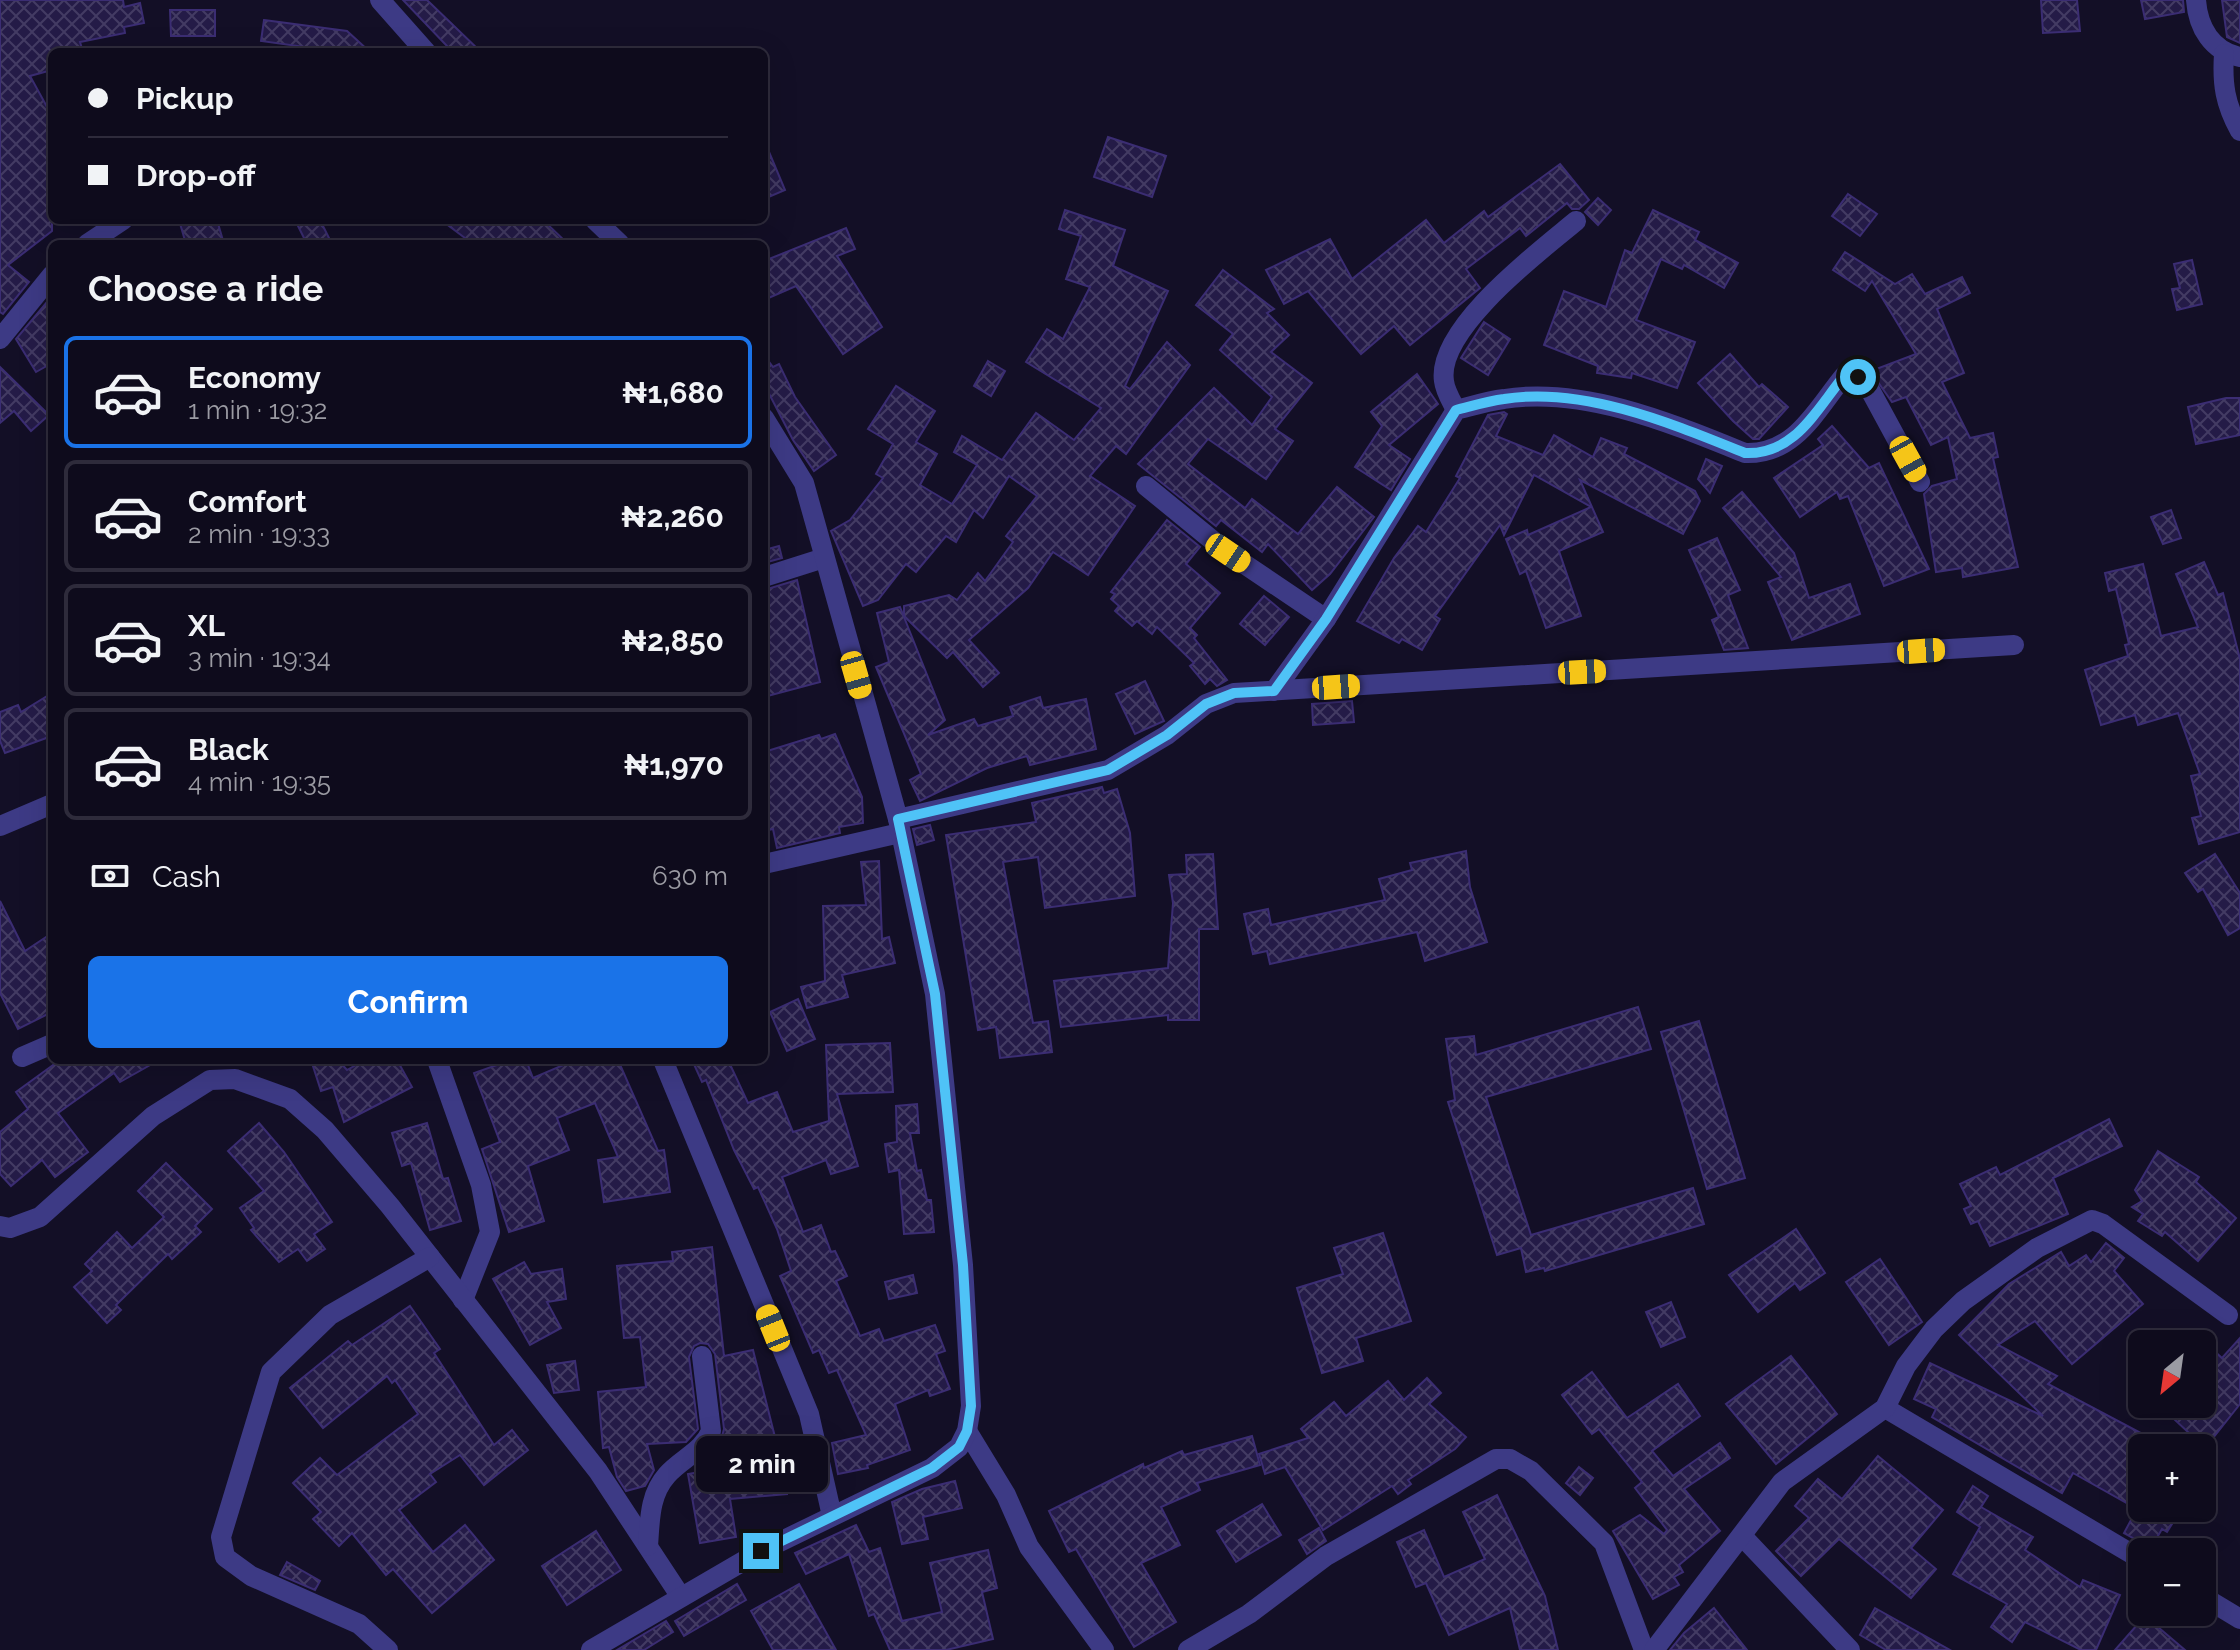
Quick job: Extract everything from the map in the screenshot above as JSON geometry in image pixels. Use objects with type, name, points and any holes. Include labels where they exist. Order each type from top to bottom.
[{"type":"street","points":[[380,0],[422,48]]},
{"type":"street","points":[[2196,0],[2206,37],[2232,55],[2222,85],[2227,108],[2240,131]]},
{"type":"street","points":[[1456,410],[1444,381],[1446,361],[1459,334],[1485,302],[1576,221]]},
{"type":"street","points":[[93,240],[117,224]]},
{"type":"street","points":[[599,224],[616,240]]},
{"type":"street","points":[[0,339],[48,280]]},
{"type":"street","points":[[1274,691],[1326,619],[1456,410],[1507,398],[1571,399],[1645,413],[1745,453],[1761,453],[1782,447],[1799,433],[1844,376],[1850,374],[1869,388],[1920,482]]},
{"type":"street","points":[[591,1650],[761,1551],[932,1468],[959,1447],[967,1431],[971,1406],[963,1265],[935,994],[899,826],[804,483],[768,424]]},
{"type":"street","points":[[1146,486],[1228,553],[1326,619]]},
{"type":"street","points":[[768,576],[824,558]]},
{"type":"street","points":[[768,863],[1108,770],[1167,735],[1206,704],[1234,693],[2014,645]]},
{"type":"street","points":[[0,826],[48,806]]},
{"type":"street","points":[[22,1057],[48,1046]]},
{"type":"street","points":[[438,1064],[481,1185],[490,1232],[463,1300]]},
{"type":"street","points":[[665,1064],[809,1414],[832,1516]]},
{"type":"street","points":[[0,1226],[10,1228],[40,1217],[153,1116],[210,1080],[236,1070],[290,1099],[325,1130],[430,1257],[598,1471],[681,1597]]},
{"type":"street","points":[[1654,1650],[1782,1482],[1885,1408],[1906,1366],[1943,1320],[1963,1301],[2037,1248],[2084,1221],[2092,1220],[2103,1224],[2228,1315]]},
{"type":"street","points":[[388,1650],[359,1624],[251,1576],[225,1557],[221,1537],[271,1372],[330,1315],[430,1257]]},
{"type":"street","points":[[648,1546],[651,1502],[666,1476],[708,1441],[711,1431],[702,1356]]},
{"type":"street","points":[[1885,1408],[2128,1552]]},
{"type":"street","points":[[967,1431],[1006,1495],[1029,1547],[1104,1650]]},
{"type":"street","points":[[1188,1650],[1249,1614],[1326,1556],[1496,1459],[1510,1459],[1531,1471],[1604,1543],[1644,1650]]},
{"type":"street","points":[[1743,1537],[1850,1650]]},
{"type":"street","points":[[2216,1604],[2240,1619]]},
{"type":"building","points":[[0,0],[123,0],[124,7],[140,3],[144,23],[124,27],[125,33],[80,42],[82,48],[48,48],[48,71],[30,76],[48,109],[48,224],[52,224],[52,231],[8,265],[29,282],[3,314],[0,312]]},
{"type":"building","points":[[403,0],[427,0],[477,48],[445,48],[447,46]]},
{"type":"building","points":[[2041,0],[2077,0],[2080,31],[2043,33]]},
{"type":"building","points":[[2141,0],[2183,0],[2184,12],[2145,19]]},
{"type":"building","points":[[2222,0],[2240,0],[2240,43],[2227,37]]},
{"type":"building","points":[[170,10],[215,10],[215,36],[171,36]]},
{"type":"building","points":[[264,20],[347,31],[366,48],[304,48],[261,41]]},
{"type":"building","points":[[1108,137],[1166,156],[1152,197],[1094,177]]},
{"type":"building","points":[[768,150],[785,190],[768,197]]},
{"type":"building","points":[[1560,164],[1589,200],[1579,209],[1572,209],[1567,203],[1526,236],[1520,228],[1466,269],[1480,288],[1410,345],[1394,326],[1361,354],[1308,291],[1284,304],[1266,270],[1330,239],[1352,279],[1426,220],[1444,243],[1484,211],[1488,217]]},
{"type":"building","points":[[1848,194],[1877,214],[1860,236],[1832,216]]},
{"type":"building","points":[[1598,198],[1611,210],[1598,225],[1585,212]]},
{"type":"building","points":[[1065,210],[1125,230],[1113,266],[1168,291],[1125,386],[1130,389],[1167,342],[1190,365],[1126,454],[1116,446],[1090,476],[1135,506],[1088,575],[1053,552],[1028,588],[969,640],[999,673],[983,687],[953,652],[947,658],[904,616],[904,606],[949,595],[957,600],[978,573],[985,581],[1013,542],[1006,536],[1037,496],[1009,476],[983,518],[974,510],[956,542],[946,536],[916,572],[906,564],[878,600],[863,606],[831,531],[850,520],[883,478],[876,474],[893,444],[868,429],[896,386],[935,411],[916,442],[937,454],[920,485],[952,504],[977,465],[954,452],[962,436],[1002,460],[1036,413],[1074,440],[1101,408],[1026,362],[1047,329],[1063,339],[1090,287],[1066,279],[1081,236],[1059,229]]},
{"type":"building","points":[[1653,210],[1699,232],[1695,240],[1738,263],[1724,288],[1684,265],[1682,269],[1661,259],[1636,320],[1695,342],[1677,388],[1632,373],[1631,378],[1597,373],[1598,366],[1544,345],[1564,291],[1606,307],[1625,250],[1632,253]]},
{"type":"building","points":[[180,224],[218,224],[223,240],[185,240]]},
{"type":"building","points":[[297,224],[322,224],[330,240],[305,240]]},
{"type":"building","points":[[446,224],[547,224],[564,240],[468,240]]},
{"type":"building","points":[[846,228],[855,249],[837,256],[882,327],[843,354],[796,286],[768,298],[768,259]]},
{"type":"building","points":[[1845,252],[1895,284],[1912,274],[1925,294],[1962,277],[1970,293],[1937,309],[1964,373],[1942,382],[1970,438],[1993,433],[1998,457],[1993,458],[2018,567],[1963,577],[1962,568],[1936,572],[1924,494],[1932,486],[1957,479],[1948,437],[1931,445],[1906,397],[1892,402],[1873,375],[1871,371],[1916,354],[1872,281],[1865,291],[1833,270]]},
{"type":"building","points":[[2192,260],[2202,304],[2177,310],[2172,289],[2180,288],[2174,264]]},
{"type":"building","points":[[1223,270],[1274,309],[1267,313],[1289,335],[1271,352],[1312,383],[1275,429],[1293,441],[1266,479],[1208,439],[1188,464],[1245,508],[1252,499],[1298,534],[1337,487],[1374,517],[1330,574],[1312,590],[1268,544],[1262,552],[1221,520],[1216,526],[1138,464],[1214,388],[1252,425],[1272,397],[1220,350],[1233,334],[1196,305]]},
{"type":"building","points":[[48,301],[48,365],[36,372],[16,339]]},
{"type":"building","points":[[1484,322],[1510,339],[1488,375],[1461,358]]},
{"type":"building","points":[[1730,354],[1759,387],[1762,384],[1788,407],[1759,439],[1753,439],[1733,421],[1698,383]]},
{"type":"building","points":[[768,360],[773,367],[779,364],[795,397],[836,455],[814,471],[793,440],[768,392]]},
{"type":"building","points":[[988,361],[1005,371],[991,396],[974,386]]},
{"type":"building","points":[[0,367],[48,416],[31,431],[14,411],[0,423]]},
{"type":"building","points":[[1417,374],[1438,404],[1389,445],[1410,459],[1391,490],[1355,467],[1382,426],[1371,412]]},
{"type":"building","points":[[2240,398],[2240,435],[2196,444],[2188,407]]},
{"type":"building","points":[[1507,414],[1496,436],[1543,455],[1554,435],[1593,457],[1601,438],[1627,448],[1624,454],[1695,491],[1700,501],[1683,534],[1580,480],[1603,532],[1559,551],[1581,616],[1546,628],[1526,571],[1520,574],[1506,539],[1527,530],[1528,535],[1591,507],[1534,475],[1504,535],[1500,525],[1435,616],[1440,619],[1422,650],[1402,639],[1399,643],[1357,621],[1394,558],[1418,526],[1426,532],[1460,478],[1456,476],[1488,415]]},
{"type":"building","points":[[1832,426],[1869,468],[1879,463],[1929,569],[1884,586],[1848,496],[1840,499],[1837,492],[1800,517],[1774,478],[1823,445],[1818,439]]},
{"type":"building","points":[[1706,459],[1722,466],[1710,493],[1698,479]]},
{"type":"building","points":[[1742,492],[1794,553],[1809,598],[1850,584],[1860,614],[1792,640],[1768,582],[1781,577],[1723,508]]},
{"type":"building","points":[[2171,510],[2181,538],[2163,544],[2151,517]]},
{"type":"building","points":[[1167,520],[1200,547],[1186,564],[1220,593],[1190,628],[1197,635],[1194,638],[1227,680],[1217,686],[1210,679],[1205,684],[1190,666],[1194,663],[1157,627],[1152,634],[1137,621],[1132,626],[1115,611],[1119,606],[1111,599],[1115,594],[1111,592]]},
{"type":"building","points":[[1717,538],[1740,590],[1728,595],[1748,648],[1724,650],[1712,620],[1719,617],[1689,550]]},
{"type":"building","points":[[779,546],[782,558],[768,562],[768,549]]},
{"type":"building","points":[[2204,562],[2218,595],[2223,593],[2240,659],[2240,832],[2199,844],[2192,818],[2201,816],[2191,776],[2200,774],[2178,713],[2138,725],[2135,715],[2101,725],[2085,670],[2128,656],[2125,645],[2129,644],[2116,589],[2109,591],[2105,573],[2143,564],[2161,636],[2198,627],[2176,574]]},
{"type":"building","points":[[797,580],[820,682],[768,696],[768,589]]},
{"type":"building","points":[[1264,596],[1289,617],[1265,645],[1240,624]]},
{"type":"building","points":[[900,607],[945,720],[928,735],[974,719],[978,726],[1013,716],[1010,707],[1040,697],[1043,708],[1086,699],[1096,749],[1030,765],[1027,756],[987,768],[920,801],[910,780],[921,774],[876,667],[889,662],[877,613]]},
{"type":"building","points":[[1145,681],[1164,721],[1135,734],[1116,694]]},
{"type":"building","points":[[48,695],[48,737],[5,753],[0,741],[0,712],[18,705],[21,712]]},
{"type":"building","points":[[1352,701],[1354,722],[1313,725],[1312,704]]},
{"type":"building","points":[[835,734],[862,797],[863,823],[839,827],[840,833],[777,848],[773,829],[768,830],[768,751],[819,735],[821,739]]},
{"type":"building","points":[[1102,787],[1104,793],[1117,789],[1130,833],[1135,896],[1045,908],[1038,857],[1003,862],[1033,1023],[1048,1021],[1052,1052],[1000,1058],[996,1027],[978,1030],[946,835],[1036,822],[1032,803]]},
{"type":"building","points":[[930,825],[934,840],[917,845],[913,829]]},
{"type":"building","points":[[1466,851],[1470,887],[1487,942],[1425,961],[1417,932],[1270,964],[1267,951],[1253,954],[1244,914],[1268,909],[1271,925],[1385,900],[1379,879],[1412,870],[1410,863]]},
{"type":"building","points":[[1213,854],[1218,929],[1199,929],[1199,1020],[1168,1020],[1168,1015],[1061,1027],[1054,981],[1168,968],[1173,903],[1169,875],[1187,874],[1186,855]]},
{"type":"building","points":[[2215,854],[2240,893],[2240,928],[2228,935],[2203,889],[2198,892],[2185,873]]},
{"type":"building","points":[[879,861],[882,939],[889,937],[895,963],[842,975],[848,997],[807,1008],[801,987],[825,981],[823,906],[866,905],[861,862]]},
{"type":"building","points":[[0,901],[25,951],[48,936],[48,1014],[18,1029],[0,993]]},
{"type":"building","points":[[798,999],[815,1039],[787,1051],[770,1012]]},
{"type":"building","points":[[1638,1007],[1651,1049],[1486,1097],[1531,1235],[1693,1188],[1704,1224],[1545,1271],[1544,1268],[1526,1272],[1521,1248],[1497,1255],[1448,1102],[1455,1100],[1446,1039],[1474,1036],[1476,1055]]},
{"type":"building","points":[[1699,1021],[1745,1178],[1707,1189],[1661,1032]]},
{"type":"building","points":[[890,1043],[893,1092],[837,1094],[858,1166],[831,1174],[826,1160],[782,1177],[803,1232],[821,1225],[831,1252],[835,1251],[847,1276],[836,1281],[860,1336],[879,1329],[884,1341],[935,1325],[945,1351],[936,1354],[950,1389],[930,1396],[928,1390],[895,1404],[910,1450],[867,1465],[868,1468],[838,1474],[832,1443],[866,1435],[837,1370],[829,1373],[819,1350],[813,1353],[780,1276],[791,1271],[777,1229],[758,1187],[754,1189],[734,1150],[706,1080],[702,1082],[694,1064],[730,1064],[748,1103],[777,1092],[793,1132],[829,1121],[826,1045]]},
{"type":"building","points":[[54,1064],[152,1064],[120,1082],[114,1073],[58,1113],[88,1152],[55,1177],[42,1160],[11,1186],[0,1174],[0,1132],[28,1109],[16,1092]]},
{"type":"building","points":[[312,1064],[342,1064],[347,1070],[358,1064],[399,1064],[412,1087],[344,1122],[333,1087],[321,1091]]},
{"type":"building","points":[[500,1064],[528,1064],[533,1078],[566,1064],[620,1064],[658,1151],[664,1150],[670,1192],[604,1202],[598,1160],[618,1157],[595,1103],[557,1118],[569,1150],[528,1166],[544,1221],[509,1232],[482,1149],[500,1142],[474,1073]]},
{"type":"building","points":[[917,1104],[919,1133],[910,1133],[917,1171],[921,1170],[927,1200],[931,1200],[934,1232],[904,1234],[899,1170],[889,1172],[885,1144],[897,1142],[896,1106]]},
{"type":"building","points":[[2109,1119],[2122,1146],[2053,1178],[2068,1214],[1990,1246],[1978,1221],[1971,1224],[1964,1209],[1971,1206],[1960,1184],[1996,1167],[2000,1175]]},
{"type":"building","points":[[259,1123],[284,1152],[332,1222],[314,1234],[325,1249],[307,1261],[298,1249],[279,1262],[251,1230],[254,1228],[240,1208],[264,1191],[228,1151]]},
{"type":"building","points":[[427,1123],[443,1179],[448,1178],[461,1221],[430,1230],[411,1163],[402,1166],[392,1133]]},
{"type":"building","points":[[2158,1151],[2199,1177],[2196,1182],[2236,1218],[2198,1261],[2165,1232],[2162,1236],[2138,1221],[2143,1214],[2132,1207],[2142,1201],[2135,1190]]},
{"type":"building","points":[[166,1163],[212,1209],[195,1226],[201,1232],[172,1259],[168,1254],[116,1305],[121,1310],[107,1323],[74,1287],[92,1271],[85,1264],[117,1232],[132,1248],[164,1217],[138,1191]]},
{"type":"building","points":[[1796,1229],[1825,1273],[1800,1290],[1795,1283],[1758,1312],[1729,1275]]},
{"type":"building","points":[[1383,1233],[1411,1321],[1356,1338],[1363,1361],[1322,1373],[1297,1288],[1343,1274],[1334,1248]]},
{"type":"building","points":[[2106,1243],[2124,1258],[2114,1271],[2143,1304],[2072,1364],[2035,1321],[1998,1345],[2057,1376],[2048,1384],[2143,1434],[2128,1434],[2128,1504],[2073,1473],[2062,1493],[1932,1417],[1936,1409],[1914,1399],[1930,1363],[2043,1416],[1959,1335],[2009,1284],[2061,1252],[2069,1266],[2086,1255],[2091,1262]]},
{"type":"building","points":[[712,1247],[724,1356],[753,1350],[775,1437],[721,1440],[724,1429],[715,1354],[708,1344],[700,1343],[694,1346],[689,1357],[698,1429],[686,1442],[647,1444],[654,1470],[645,1486],[626,1491],[617,1477],[609,1447],[603,1448],[598,1392],[646,1387],[640,1337],[624,1338],[617,1266],[673,1261],[672,1252]]},
{"type":"building","points":[[1880,1259],[1922,1322],[1889,1345],[1846,1282]]},
{"type":"building","points":[[524,1262],[531,1274],[562,1269],[566,1299],[547,1302],[561,1328],[530,1345],[493,1279]]},
{"type":"building","points":[[913,1275],[917,1293],[889,1299],[885,1282]]},
{"type":"building","points":[[1671,1302],[1685,1337],[1661,1347],[1646,1312]]},
{"type":"building","points":[[410,1306],[440,1349],[434,1353],[494,1445],[512,1430],[528,1450],[484,1485],[460,1455],[430,1474],[436,1482],[399,1510],[433,1552],[465,1525],[494,1560],[432,1613],[393,1569],[386,1575],[352,1533],[339,1546],[313,1519],[321,1512],[293,1483],[320,1458],[337,1475],[418,1414],[395,1380],[392,1383],[387,1376],[323,1428],[290,1388],[348,1341],[352,1345]]},
{"type":"building","points":[[2240,1338],[2240,1404],[2216,1434],[2190,1434],[2173,1418],[2216,1418],[2216,1353],[2222,1358]]},
{"type":"building","points":[[1791,1356],[1837,1414],[1776,1464],[1726,1404]]},
{"type":"building","points":[[575,1361],[579,1390],[554,1393],[547,1365]]},
{"type":"building","points":[[1592,1372],[1627,1418],[1678,1384],[1700,1416],[1652,1451],[1673,1476],[1720,1443],[1730,1458],[1684,1489],[1720,1531],[1679,1565],[1683,1572],[1674,1577],[1679,1585],[1653,1599],[1613,1531],[1640,1515],[1664,1534],[1667,1530],[1635,1488],[1642,1482],[1599,1429],[1592,1434],[1562,1395]]},
{"type":"building","points":[[1427,1378],[1441,1393],[1429,1404],[1466,1437],[1455,1449],[1408,1480],[1411,1484],[1398,1494],[1392,1486],[1323,1530],[1285,1467],[1265,1474],[1259,1454],[1308,1438],[1301,1429],[1334,1402],[1346,1416],[1388,1381],[1404,1400]]},
{"type":"building","points":[[1252,1436],[1260,1465],[1197,1483],[1200,1490],[1161,1507],[1180,1545],[1141,1563],[1176,1622],[1134,1647],[1076,1549],[1069,1552],[1049,1511],[1143,1464],[1144,1468],[1182,1451],[1184,1455]]},
{"type":"building","points":[[1878,1456],[1943,1510],[1911,1548],[1936,1569],[1911,1598],[1839,1539],[1801,1576],[1776,1551],[1809,1518],[1795,1506],[1818,1479],[1842,1499]]},
{"type":"building","points":[[784,1457],[787,1494],[730,1499],[736,1537],[700,1543],[688,1474]]},
{"type":"building","points":[[1579,1467],[1593,1478],[1580,1495],[1566,1483]]},
{"type":"building","points":[[955,1481],[962,1508],[923,1517],[928,1539],[902,1544],[892,1502],[922,1489]]},
{"type":"building","points":[[1973,1486],[1988,1496],[1981,1507],[2033,1537],[2025,1550],[2080,1587],[2083,1580],[2120,1595],[2096,1650],[2081,1650],[2025,1622],[2012,1642],[1991,1627],[2007,1604],[1953,1574],[1980,1527],[1957,1512]]},
{"type":"building","points":[[1497,1495],[1545,1596],[1558,1650],[1520,1650],[1510,1608],[1449,1635],[1426,1583],[1416,1587],[1397,1542],[1424,1530],[1444,1577],[1485,1559],[1463,1512]]},
{"type":"building","points":[[1262,1504],[1281,1535],[1236,1562],[1217,1531]]},
{"type":"building","points":[[2130,1522],[2173,1522],[2167,1532],[2162,1529],[2157,1538],[2133,1538],[2124,1533]]},
{"type":"building","points":[[856,1525],[869,1552],[880,1548],[902,1621],[942,1612],[930,1563],[988,1550],[997,1588],[982,1592],[993,1639],[946,1650],[890,1650],[874,1614],[869,1616],[849,1554],[806,1574],[795,1553]]},
{"type":"building","points":[[1319,1528],[1326,1541],[1307,1554],[1299,1540]]},
{"type":"building","points":[[596,1531],[621,1570],[567,1605],[542,1566]]},
{"type":"building","points":[[287,1562],[320,1581],[315,1590],[280,1575]]},
{"type":"building","points":[[737,1584],[746,1600],[684,1636],[675,1621]]},
{"type":"building","points":[[799,1584],[836,1650],[773,1650],[751,1611]]},
{"type":"building","points":[[1714,1608],[1747,1650],[1670,1650],[1684,1633]]},
{"type":"building","points":[[1875,1608],[1950,1650],[1886,1650],[1860,1635]]},
{"type":"building","points":[[666,1621],[673,1632],[644,1650],[617,1650]]},
{"type":"building","points":[[2136,1626],[2157,1626],[2185,1650],[2115,1650]]},
{"type":"route","points":[[761,1551],[932,1468],[959,1447],[967,1431],[971,1406],[963,1265],[935,994],[898,819],[1108,770],[1167,735],[1206,704],[1234,693],[1274,691],[1326,619],[1456,410],[1507,398],[1571,399],[1645,413],[1745,453],[1761,453],[1782,447],[1799,433],[1844,376],[1850,374],[1858,377]]}]
